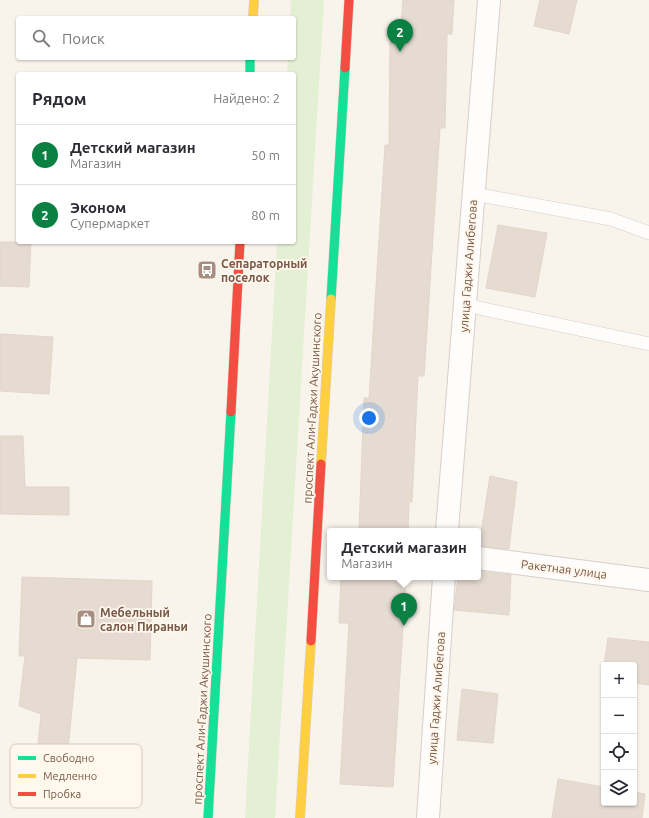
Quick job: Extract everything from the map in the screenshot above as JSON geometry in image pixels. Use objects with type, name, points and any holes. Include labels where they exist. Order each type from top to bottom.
[{"type":"main road","points":[[253,16],[254,0]]},
{"type":"main road","name":"проспект Али-Гаджи Акушинского","points":[[300,818],[349,0]]},
{"type":"main road","points":[[250,60],[250,72]]},
{"type":"main road","name":"проспект Али-Гаджи Акушинского","points":[[208,818],[240,244]]},
{"type":"street","name":"улица Гаджи Алибегова","points":[[447,528],[489,0]]},
{"type":"street","name":"Ракетная улица","points":[[481,558],[649,580]]},
{"type":"street","name":"улица Гаджи Алибегова","points":[[428,818],[444,580]]},
{"type":"lane","points":[[474,194],[611,219],[649,233]]},
{"type":"lane","points":[[465,305],[649,344]]},
{"type":"green space","points":[[291,0],[324,0],[275,818],[245,818],[277,244],[296,244],[296,72],[287,72],[288,60],[296,60],[296,16],[290,16]]},
{"type":"building","points":[[403,0],[454,0],[452,34],[447,34],[445,128],[440,128],[424,376],[418,376],[412,502],[409,502],[408,528],[359,528],[364,398],[369,398],[385,145],[389,145],[390,41],[400,41]]},
{"type":"building","points":[[540,0],[577,0],[569,34],[534,26]]},
{"type":"building","points":[[498,225],[547,233],[535,297],[486,288]]},
{"type":"building","points":[[0,242],[31,244],[29,287],[0,286]]},
{"type":"building","points":[[0,334],[53,337],[49,394],[0,391]]},
{"type":"building","points":[[0,436],[23,436],[25,487],[69,487],[69,515],[0,514]]},
{"type":"building","points":[[490,476],[517,482],[509,549],[481,546],[481,533]]},
{"type":"building","points":[[481,571],[511,575],[509,615],[454,610],[458,580],[481,580]]},
{"type":"building","name":"Мебельный салон Пираньи","points":[[22,577],[152,581],[150,660],[77,658],[68,744],[38,744],[41,714],[19,706],[25,656],[19,656]]},
{"type":"building","points":[[341,580],[406,580],[393,787],[340,784],[349,623],[339,623]]},
{"type":"building","points":[[608,638],[649,642],[649,685],[637,683],[637,662],[604,662]]},
{"type":"building","points":[[462,689],[498,694],[493,743],[457,740]]},
{"type":"building","points":[[558,779],[601,786],[601,806],[637,806],[637,793],[645,794],[642,818],[552,818]]},
{"type":"traffic: fast","points":[[250,60],[250,72]]},
{"type":"traffic: fast","points":[[331,299],[345,68]]},
{"type":"traffic: fast","points":[[208,818],[231,412]]},
{"type":"traffic: slow","points":[[253,16],[254,0]]},
{"type":"traffic: slow","points":[[321,464],[331,299]]},
{"type":"traffic: slow","points":[[300,818],[311,641]]},
{"type":"traffic: jam","points":[[345,68],[349,0]]},
{"type":"traffic: jam","points":[[231,412],[240,244]]},
{"type":"traffic: jam","points":[[311,641],[321,464]]},
{"type":"place","name":"Эконом","points":[[400,52]]},
{"type":"place","name":"Сепараторный поселок","points":[[207,270]]},
{"type":"place","name":"Мебельный салон Пираньи","points":[[86,619]]},
{"type":"place","name":"Детский магазин","points":[[404,626]]}]
